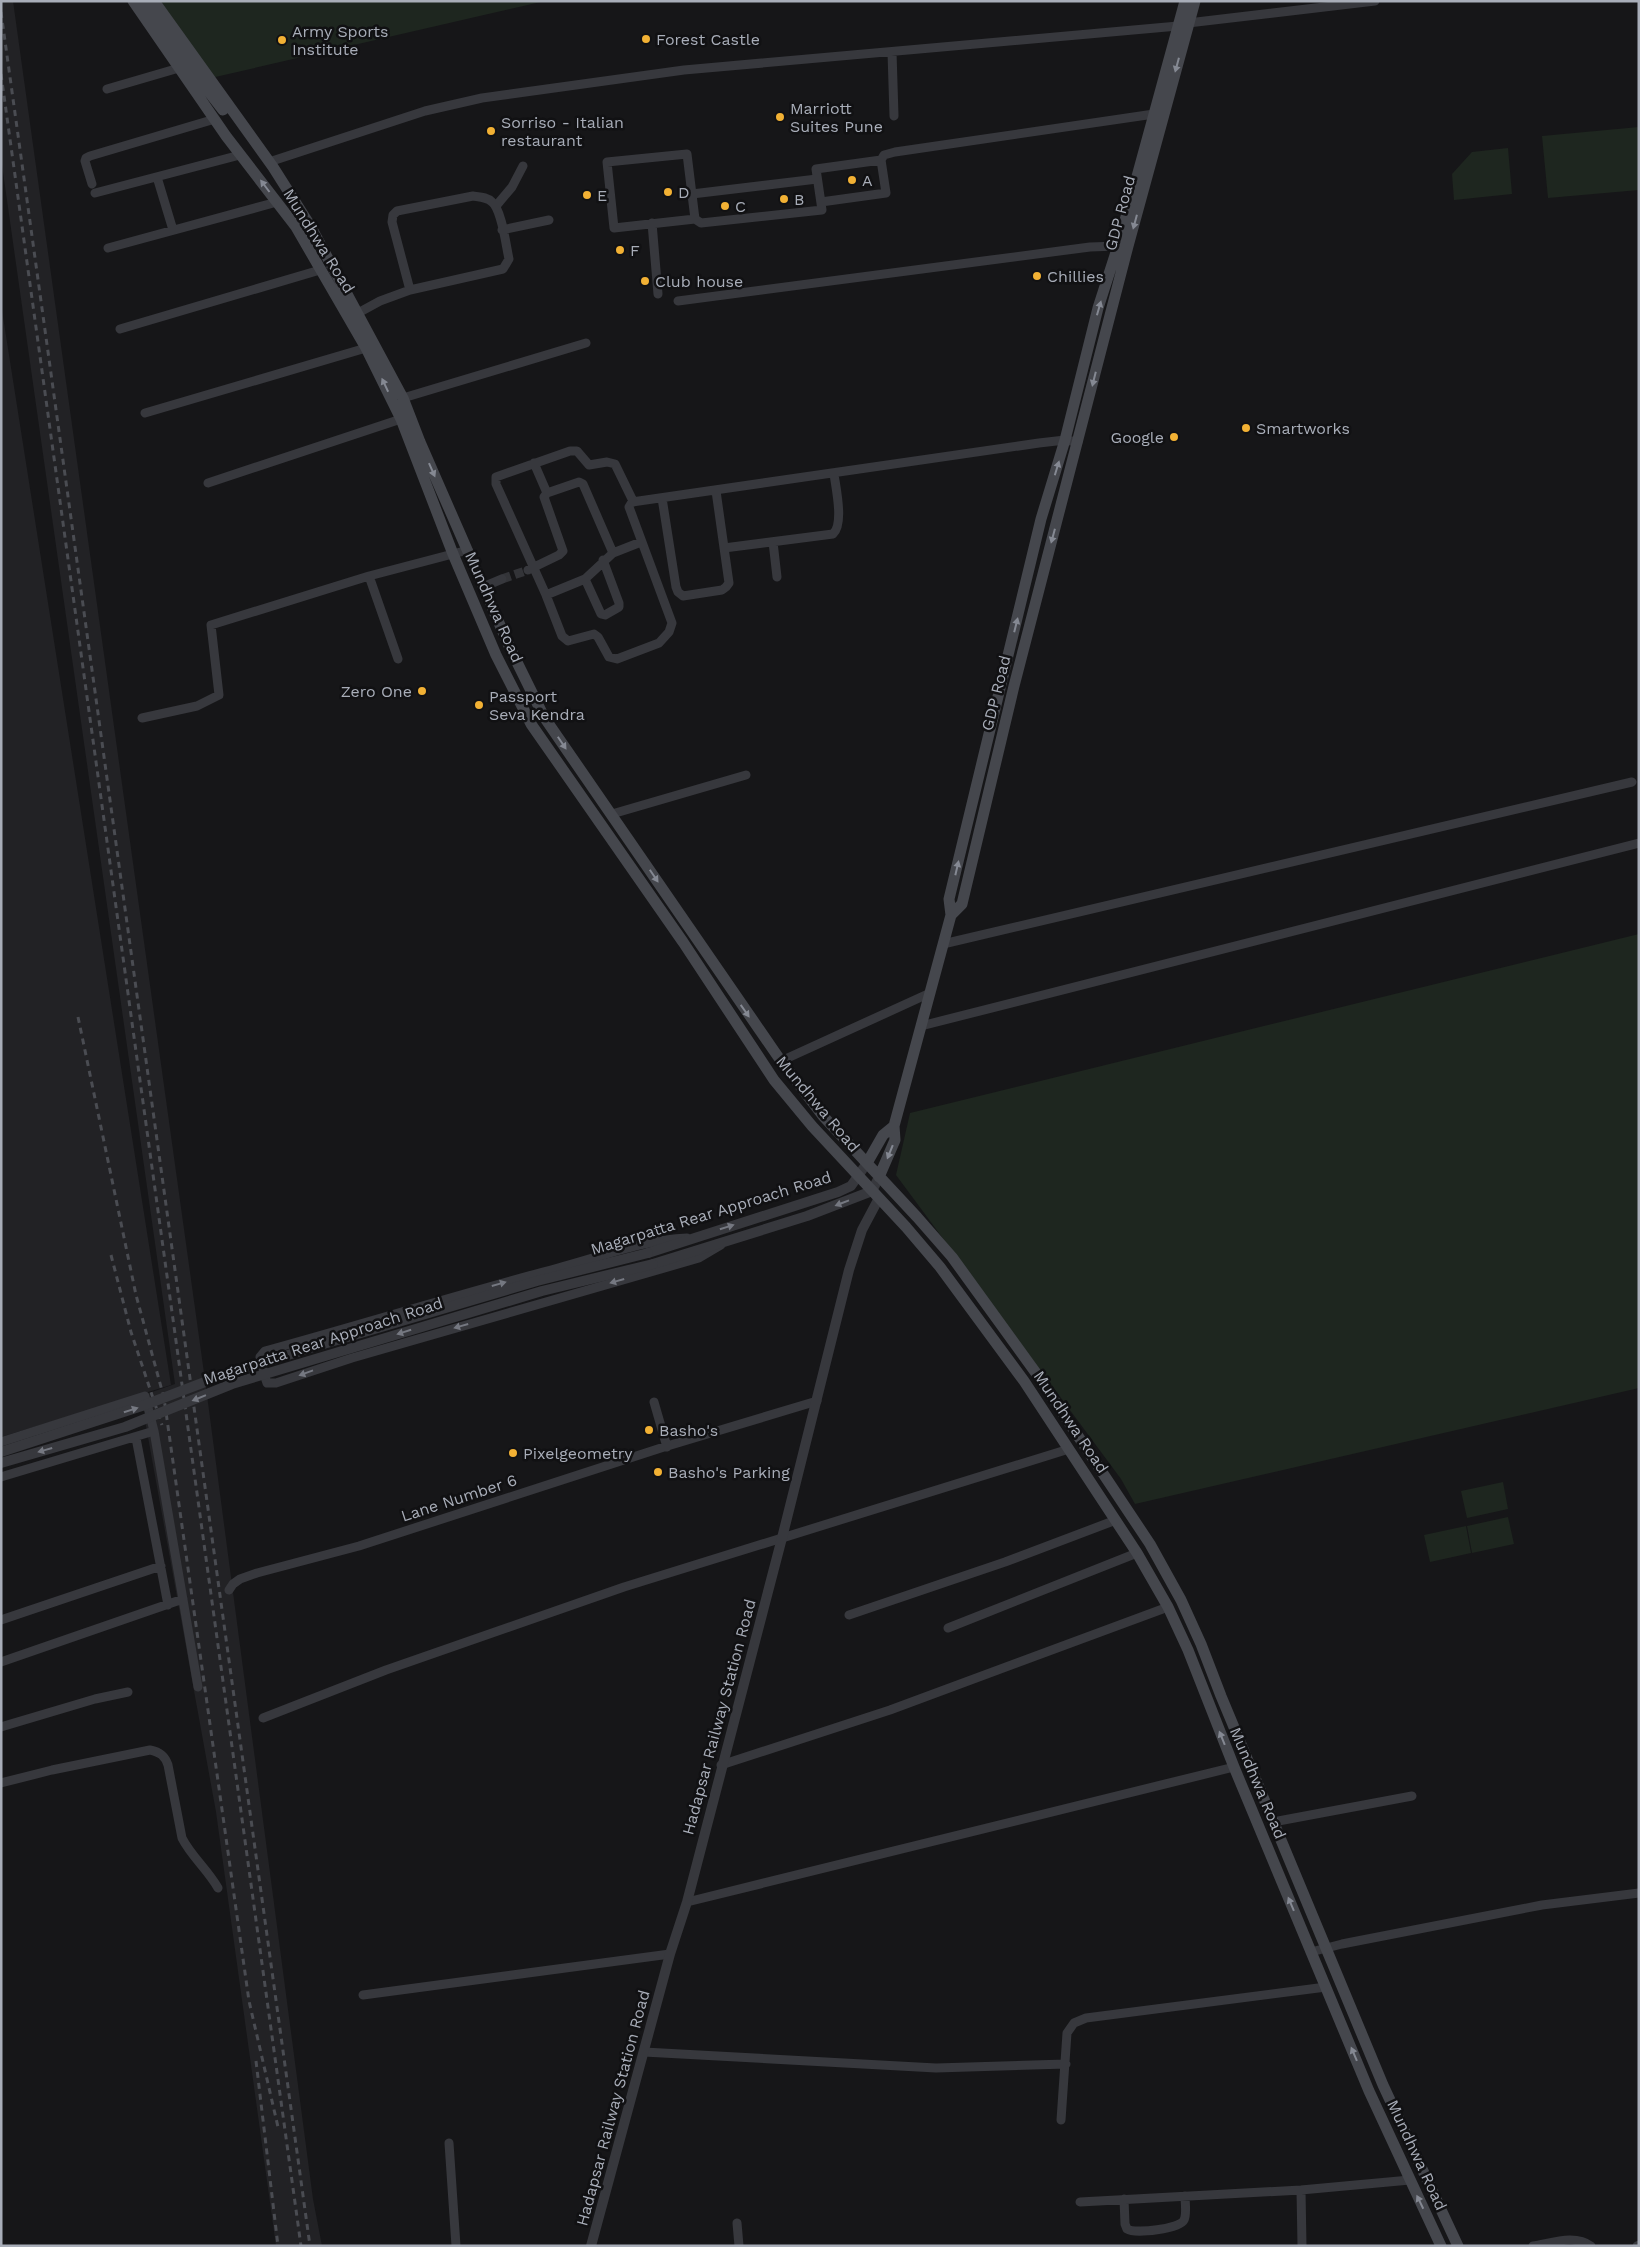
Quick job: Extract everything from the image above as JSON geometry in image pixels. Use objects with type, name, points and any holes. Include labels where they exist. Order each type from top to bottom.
[{"type":"main road","name":"Mundhwa Road","points":[[133,1],[179,68],[217,113],[240,155],[296,228],[366,348],[400,419],[453,554],[496,655],[531,724],[683,942],[714,992],[774,1080],[812,1126],[940,1267],[981,1320],[1134,1548],[1168,1607],[1188,1650],[1234,1767],[1369,2091],[1442,2246]]},
{"type":"main road","points":[[138,1],[246,155],[248,165]]},
{"type":"main road","points":[[144,1],[217,113],[248,142],[256,144]]},
{"type":"main road","name":"Mundhwa Road","points":[[154,1],[269,162],[312,226],[403,398],[510,648],[544,717],[781,1061],[823,1116],[880,1176],[952,1257],[1036,1372],[1144,1535],[1181,1600],[1201,1644],[1383,2085],[1458,2246]]},
{"type":"main road","points":[[1183,24],[1185,1]]},
{"type":"main road","name":"GDP Road","points":[[951,915],[949,899],[1041,520],[1065,440],[1098,308],[1118,246],[1154,114],[1183,24],[1195,1]]},
{"type":"main road","name":"GDP Road","points":[[951,915],[962,904],[1014,686],[1078,442],[1183,24]]},
{"type":"main road","points":[[531,724],[544,717]]},
{"type":"main road","points":[[880,1176],[895,1140],[894,1126],[951,915]]},
{"type":"main road","points":[[714,992],[726,983]]},
{"type":"main road","name":"Magarpatta Rear Approach Road","points":[[867,1163],[883,1135],[894,1126]]},
{"type":"main road","points":[[1134,1548],[1144,1535]]},
{"type":"street","points":[[269,162],[425,111],[482,98],[684,70],[1183,24],[1375,1]]},
{"type":"street","points":[[892,52],[894,116]]},
{"type":"street","points":[[107,89],[179,68]]},
{"type":"street","points":[[92,184],[85,161],[86,158],[217,113]]},
{"type":"street","points":[[821,202],[886,193],[881,160],[884,155],[895,152],[1154,114]]},
{"type":"street","points":[[695,219],[687,154],[607,162],[614,228],[695,219],[701,223],[822,210],[816,169],[881,160]]},
{"type":"street","points":[[95,193],[240,155]]},
{"type":"street","points":[[496,206],[512,187],[523,166]]},
{"type":"street","points":[[157,177],[173,230]]},
{"type":"street","points":[[692,194],[817,179]]},
{"type":"street","points":[[358,313],[380,301],[410,290],[503,269],[509,260],[496,206],[491,200],[473,196],[397,211],[393,214],[392,222],[410,290]]},
{"type":"street","points":[[108,248],[277,202]]},
{"type":"street","points":[[502,230],[549,220]]},
{"type":"street","points":[[652,223],[658,294]]},
{"type":"street","points":[[678,301],[1090,247],[1118,246]]},
{"type":"street","points":[[120,329],[320,270]]},
{"type":"street","points":[[403,398],[586,344]]},
{"type":"street","points":[[145,413],[366,348]]},
{"type":"street","points":[[208,483],[400,419]]},
{"type":"street","points":[[633,501],[716,492],[1065,440],[1078,442]]},
{"type":"street","points":[[577,451],[589,465],[607,462],[615,464],[633,501],[629,507],[672,623],[669,632],[659,643],[617,659],[609,657],[598,637],[594,634],[568,641],[562,636],[546,595],[531,568],[496,484],[496,477],[534,463],[577,451]]},
{"type":"street","points":[[531,568],[563,551],[544,501],[547,493],[534,463]]},
{"type":"street","points":[[724,548],[828,536],[837,530],[839,522],[834,474]]},
{"type":"street","points":[[547,493],[573,483],[579,482],[582,484],[613,554]]},
{"type":"street","points":[[662,498],[678,592],[683,596],[726,588],[729,583],[716,492]]},
{"type":"street","points":[[546,595],[585,579],[603,560],[641,542]]},
{"type":"street","points":[[773,542],[777,577]]},
{"type":"street","points":[[142,718],[197,706],[219,695],[211,625],[369,576],[468,550]]},
{"type":"street","points":[[585,579],[601,614],[605,615],[619,607],[603,560]]},
{"type":"street","points":[[369,576],[398,659]]},
{"type":"street","points":[[483,586],[502,580]]},
{"type":"street","points":[[612,814],[746,775]]},
{"type":"street","points":[[943,944],[1632,782]]},
{"type":"street","points":[[921,1026],[1639,843]]},
{"type":"street","points":[[781,1061],[930,993]]},
{"type":"street","name":"Magarpatta Rear Approach Road","points":[[1,1452],[142,1406],[218,1377],[310,1348],[538,1281],[648,1253],[838,1192],[851,1186],[867,1163]]},
{"type":"street","points":[[876,1195],[880,1176]]},
{"type":"street","name":"Magarpatta Rear Approach Road","points":[[1,1463],[125,1427],[232,1384],[542,1291],[653,1264],[876,1195]]},
{"type":"street","name":"Hadapsar Railway Station Road","points":[[591,2246],[670,1954],[686,1902],[782,1538],[849,1270],[876,1195]]},
{"type":"street","points":[[695,1238],[667,1239],[638,1246],[265,1351],[260,1357],[267,1383],[276,1384],[362,1355],[699,1258],[728,1240]]},
{"type":"street","points":[[1,1442],[145,1396],[154,1431],[198,1687]]},
{"type":"street","name":"Lane Number 6","points":[[229,1590],[240,1579],[257,1573],[359,1546],[817,1400]]},
{"type":"street","points":[[654,1402],[667,1447]]},
{"type":"street","points":[[1,1477],[136,1438],[154,1431]]},
{"type":"street","points":[[136,1438],[168,1604]]},
{"type":"street","points":[[263,1718],[386,1670],[624,1587],[1069,1450]]},
{"type":"street","points":[[849,1615],[1005,1562],[1116,1520]]},
{"type":"street","points":[[948,1628],[1134,1548]]},
{"type":"street","points":[[1,1620],[161,1566]]},
{"type":"street","points":[[1,1662],[183,1599]]},
{"type":"street","points":[[721,1766],[890,1710],[1168,1607]]},
{"type":"street","points":[[1,1727],[96,1699],[128,1692]]},
{"type":"street","points":[[1,1783],[52,1770],[150,1750],[159,1752],[165,1758],[168,1765],[182,1838],[187,1848],[209,1872],[218,1888]]},
{"type":"street","points":[[686,1902],[1234,1767]]},
{"type":"street","points":[[1274,1822],[1412,1796]]},
{"type":"street","points":[[1311,1952],[1542,1905],[1639,1893]]},
{"type":"street","points":[[364,1996],[670,1954]]},
{"type":"street","points":[[1061,2120],[1067,2033],[1074,2023],[1086,2018],[1326,1987]]},
{"type":"street","points":[[644,2052],[936,2068],[1066,2064]]},
{"type":"street","points":[[448,2143],[456,2246]]},
{"type":"street","points":[[1080,2202],[1301,2190],[1410,2180]]},
{"type":"street","points":[[1301,2190],[1302,2246]]},
{"type":"street","points":[[1124,2200],[1127,2229],[1137,2232],[1176,2226],[1183,2222],[1185,2218],[1185,2196]]},
{"type":"street","points":[[737,2223],[739,2246]]},
{"type":"street","points":[[1533,2246],[1575,2239],[1583,2240],[1591,2246]]},
{"type":"shaded area","points":[[1,1],[13,1],[205,1380],[313,2199],[322,2246],[276,2246],[216,1812],[144,1415],[151,1406],[149,1393],[175,1384],[1,158]]},
{"type":"shaded area","name":"Army Sports Institute","points":[[160,1],[545,1],[211,78]]},
{"type":"shaded area","points":[[1639,127],[1639,190],[1548,198],[1542,136]]},
{"type":"shaded area","points":[[1508,148],[1512,194],[1454,200],[1452,174],[1472,152]]},
{"type":"shaded area","points":[[1,304],[171,1385],[1,1437]]},
{"type":"shaded area","points":[[1639,934],[1639,1388],[1135,1504],[1121,1479],[896,1175],[910,1113]]},
{"type":"shaded area","points":[[1503,1482],[1508,1509],[1467,1518],[1461,1491]]},
{"type":"shaded area","points":[[1508,1517],[1514,1544],[1472,1553],[1467,1526]]},
{"type":"shaded area","points":[[1466,1526],[1471,1553],[1430,1562],[1424,1535]]},
{"type":"tunnel","points":[[502,579],[528,570]]},
{"type":"railway","points":[[1,12],[310,2246]]},
{"type":"railway","points":[[1,74],[301,2246]]},
{"type":"railway","points":[[78,1017],[136,1295],[164,1398],[249,2001],[278,2127]]},
{"type":"railway","points":[[111,1255],[131,1332],[162,1425]]},
{"type":"railway","points":[[256,2061],[278,2246]]},
{"type":"place","name":"Forest Castle","points":[[646,39]]},
{"type":"place","name":"Army Sports Institute","points":[[282,40]]},
{"type":"place","name":"Marriott Suites Pune","points":[[780,117]]},
{"type":"place","name":"Sorriso - Italian restaurant","points":[[491,131]]},
{"type":"place","name":"A","points":[[852,180]]},
{"type":"place","name":"D","points":[[668,192]]},
{"type":"place","name":"E","points":[[587,195]]},
{"type":"place","name":"B","points":[[784,199]]},
{"type":"place","name":"C","points":[[725,206]]},
{"type":"place","name":"F","points":[[620,250]]},
{"type":"place","name":"Chillies","points":[[1037,276]]},
{"type":"place","name":"Club house","points":[[645,281]]},
{"type":"place","name":"Smartworks","points":[[1246,428]]},
{"type":"place","name":"Google","points":[[1174,437]]},
{"type":"place","name":"Zero One","points":[[422,691]]},
{"type":"place","name":"Passport Seva Kendra","points":[[479,705]]},
{"type":"place","name":"Basho's","points":[[649,1430]]},
{"type":"place","name":"Pixelgeometry","points":[[513,1453]]},
{"type":"place","name":"Basho's Parking","points":[[658,1472]]}]
